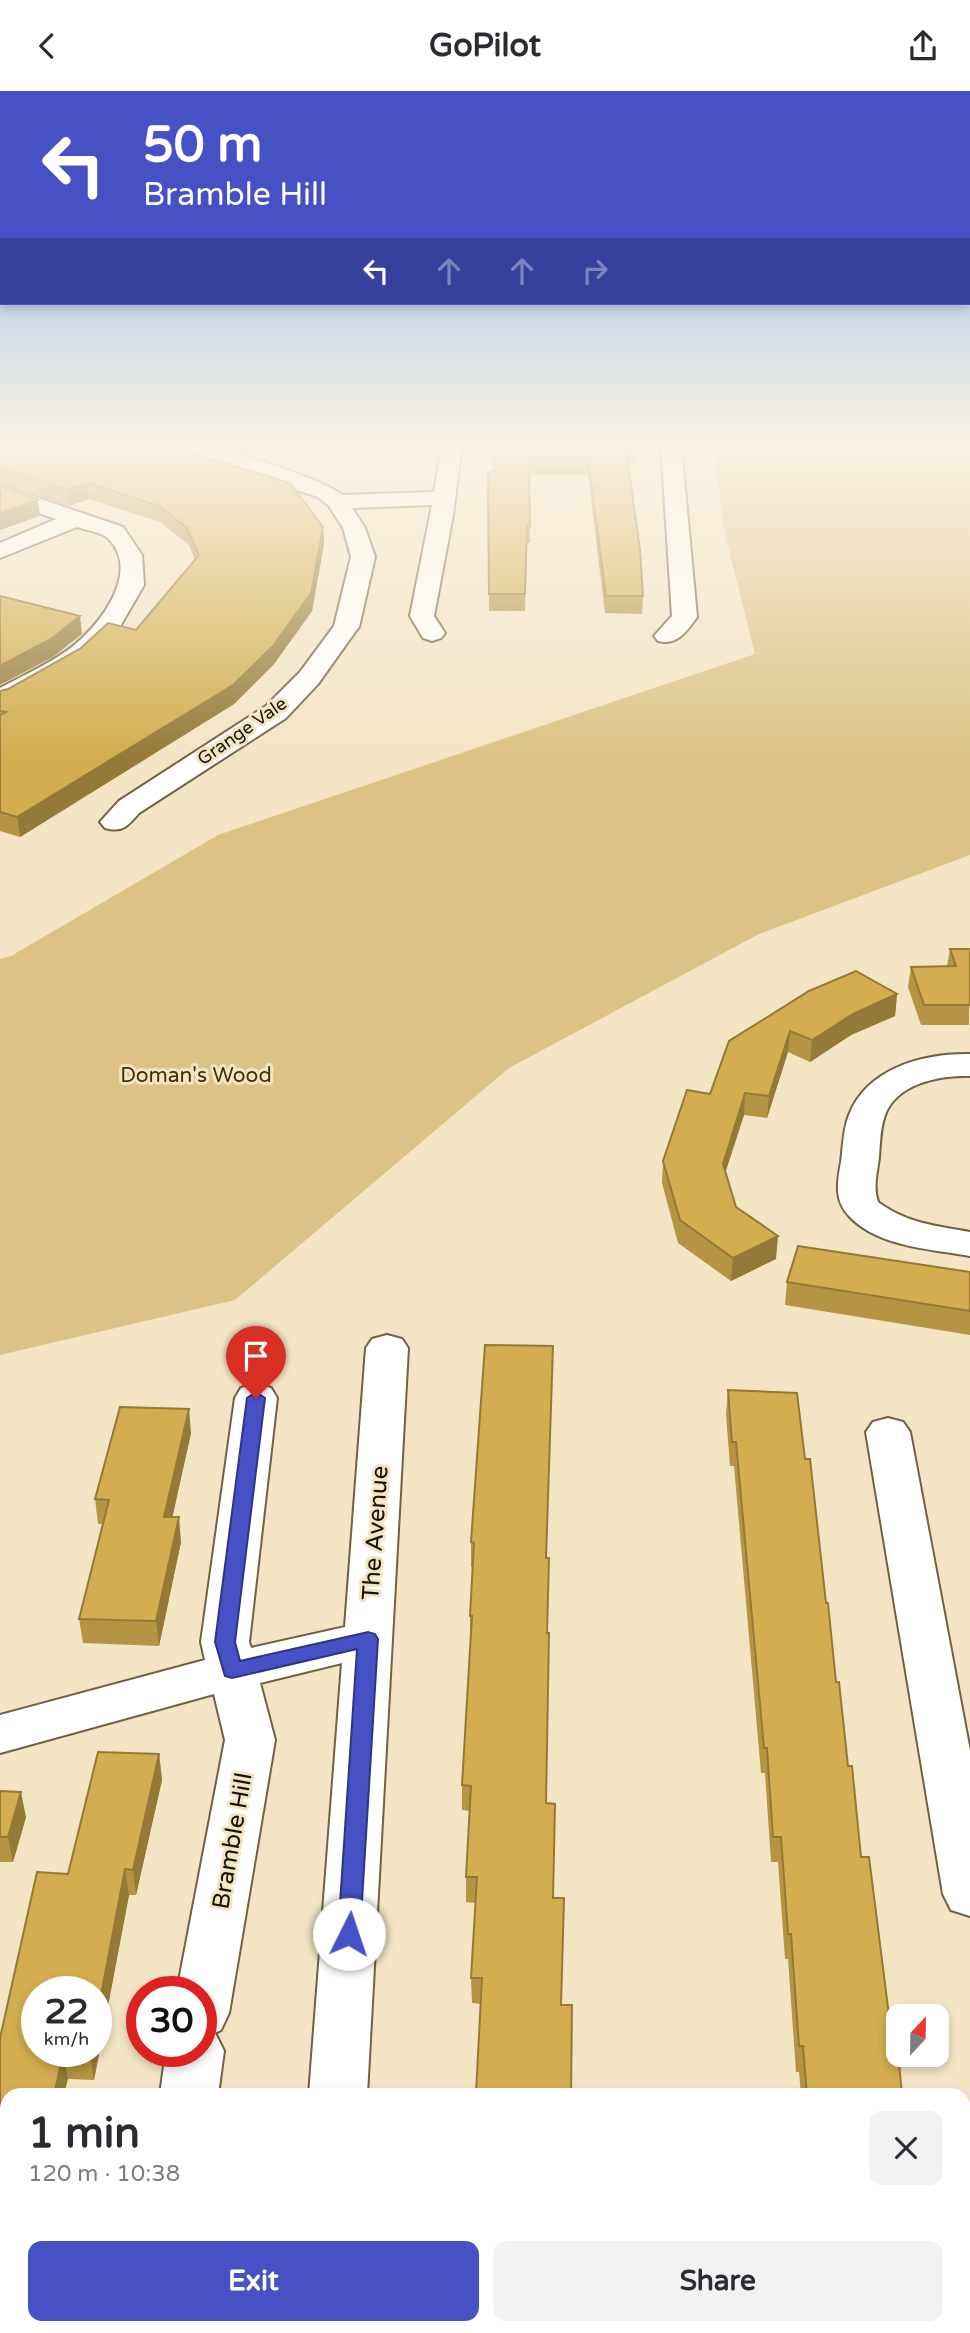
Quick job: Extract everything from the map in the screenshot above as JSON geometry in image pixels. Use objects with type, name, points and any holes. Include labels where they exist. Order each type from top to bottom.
[{"type":"street","points":[[0,699],[73,659],[109,625],[132,585],[130,555],[126,550]]},
{"type":"street","name":"Grange Vale","points":[[115,822],[129,807],[276,712],[309,678],[346,627],[363,557],[361,550]]},
{"type":"street","points":[[432,633],[422,616],[434,550]]},
{"type":"street","points":[[667,636],[685,617],[680,550]]},
{"type":"street","points":[[970,1065],[958,1064],[913,1072],[885,1090],[870,1109],[855,1186],[862,1208],[887,1228],[970,1244]]},
{"type":"street","name":"The Avenue","points":[[338,2088],[387,1348]]},
{"type":"street","name":"Bramble Hill","points":[[208,1976],[250,1740],[225,1642],[256,1398]]},
{"type":"street","points":[[888,1432],[970,1894]]},
{"type":"street","points":[[0,1734],[232,1671],[368,1639]]},
{"type":"street","points":[[188,2088],[192,2067]]},
{"type":"green space","name":"Doman's Wood","points":[[729,550],[970,550],[970,855],[757,935],[509,1068],[235,1300],[0,1355],[0,959],[11,956],[218,835],[755,654]]},
{"type":"building","points":[[197,550],[319,550],[311,593],[273,646],[233,685],[17,817],[0,812],[0,715],[6,712],[0,711],[0,691],[81,648],[108,623],[136,630],[199,555]]},
{"type":"building","points":[[489,550],[526,550],[525,594],[489,594]]},
{"type":"building","points":[[600,550],[640,550],[643,596],[606,596]]},
{"type":"building","points":[[0,596],[80,616],[51,639],[0,666]]},
{"type":"building","points":[[950,949],[970,949],[970,1005],[924,1005],[911,967],[956,966]]},
{"type":"building","points":[[856,971],[897,994],[853,1014],[812,1040],[790,1031],[769,1096],[745,1093],[723,1164],[736,1207],[778,1236],[733,1258],[680,1220],[663,1161],[687,1090],[710,1094],[729,1041],[809,991]]},
{"type":"building","points":[[798,1246],[970,1272],[970,1311],[787,1282]]},
{"type":"building","points":[[485,1345],[553,1346],[546,1558],[549,1558],[549,1633],[546,1803],[555,1804],[553,1898],[564,1898],[561,2005],[572,2005],[571,2088],[476,2088],[482,1978],[471,1978],[477,1877],[466,1877],[471,1786],[462,1785],[472,1616],[474,1543],[471,1542]]},
{"type":"building","points":[[728,1390],[797,1393],[805,1459],[810,1459],[836,1682],[839,1682],[848,1766],[852,1766],[861,1857],[869,1857],[888,2004],[886,2067],[899,2067],[901,2088],[806,2088],[803,2046],[799,2046],[781,1837],[773,1837],[767,1748],[764,1748],[736,1442],[732,1442]]},
{"type":"building","points":[[120,1407],[189,1409],[164,1517],[179,1517],[156,1621],[79,1619],[109,1500],[95,1499]]},
{"type":"building","points":[[98,1752],[159,1754],[133,1870],[125,1869],[105,1976],[21,1976],[21,2067],[60,2067],[56,2088],[0,2088],[0,2038],[37,1872],[68,1874]]},
{"type":"building","points":[[0,1791],[21,1792],[8,1837],[0,1837]]},
{"type":"route","points":[[256,1398],[225,1642],[232,1671],[368,1639],[349,1934]]}]
